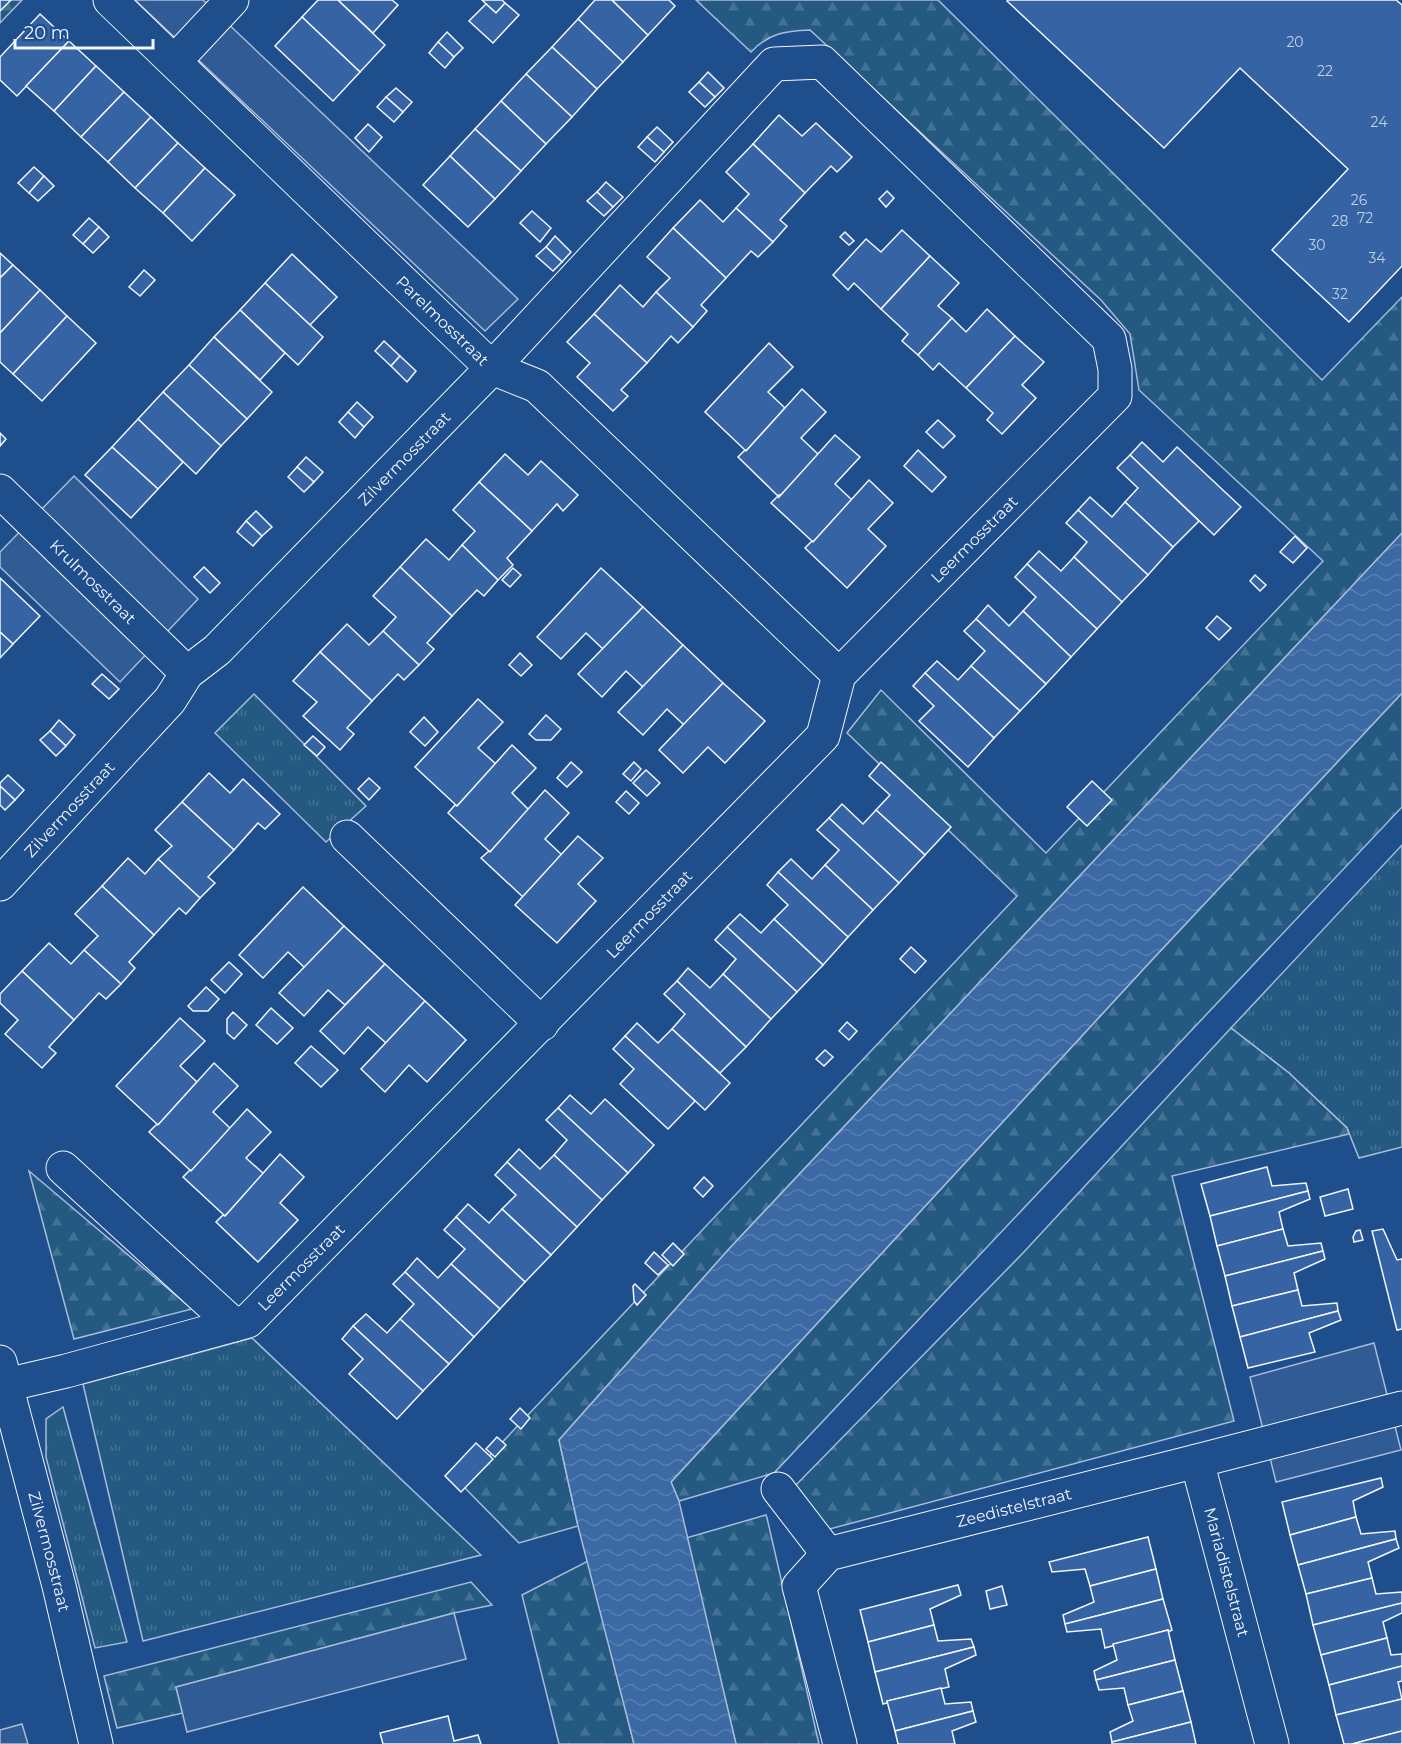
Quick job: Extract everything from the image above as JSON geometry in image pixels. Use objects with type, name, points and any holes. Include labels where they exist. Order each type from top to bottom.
[{"type":"street","name":"Parelmosstraat","points":[[110,0],[492,368],[537,386],[839,675]]},
{"type":"street","points":[[175,61],[232,0]]},
{"type":"street","name":"Zilvermosstraat","points":[[0,884],[170,700],[187,673],[218,650],[492,368],[774,64],[822,62]]},
{"type":"street","name":"Leermosstraat","points":[[3,1373],[66,1371],[248,1321],[823,736],[839,675],[1116,396],[1115,369],[1109,339],[822,62]]},
{"type":"street","name":"Krulmosstraat","points":[[0,491],[187,673]]},
{"type":"street","points":[[347,837],[542,1024]]},
{"type":"street","points":[[63,1168],[234,1325]]},
{"type":"street","name":"Zilvermosstraat","points":[[3,1373],[59,1586],[96,1744]]},
{"type":"street","points":[[1197,1461],[1402,1408]]},
{"type":"street","name":"Zeedistelstraat","points":[[828,1554],[1197,1461]]},
{"type":"street","name":"Mariadistelstraat","points":[[1197,1461],[1272,1744]]},
{"type":"street","points":[[778,1489],[828,1554],[799,1586],[840,1744]]},
{"type":"green space","points":[[0,0],[22,0],[0,23]]},
{"type":"green space","points":[[696,0],[938,0],[1322,380],[1402,297],[1402,533],[728,1250],[559,1440],[578,1526],[519,1543],[462,1485],[1017,896],[847,733],[881,690],[1046,853],[1323,561],[1139,390],[1130,334],[1101,300],[810,30],[778,34],[764,41],[751,52]]},
{"type":"green space","points":[[1402,693],[1402,807],[774,1473],[679,1501],[671,1482],[1150,962]]},
{"type":"green space","points":[[254,694],[366,806],[326,842],[215,733]]},
{"type":"green space","points":[[1402,845],[1402,1147],[1359,1158],[1347,1128],[1289,1073],[1231,1028]]},
{"type":"green space","points":[[1231,1028],[1289,1073],[1347,1128],[1349,1134],[1172,1176],[1234,1421],[826,1530],[794,1487],[1023,1253]]},
{"type":"green space","points":[[29,1171],[192,1309],[74,1339]]},
{"type":"green space","points":[[252,1338],[481,1555],[143,1641],[83,1384]]},
{"type":"green space","points":[[63,1407],[127,1642],[95,1648],[46,1457],[46,1419]]},
{"type":"green space","points":[[766,1515],[819,1744],[736,1744],[686,1538]]},
{"type":"green space","points":[[588,1561],[634,1744],[559,1744],[522,1595]]},
{"type":"green space","points":[[471,1582],[492,1605],[454,1613],[176,1687],[183,1713],[117,1728],[104,1676]]},
{"type":"shaded area","points":[[135,0],[203,0],[518,299],[485,331]]},
{"type":"shaded area","points":[[74,476],[198,599],[120,682],[0,567],[0,552]]},
{"type":"shaded area","points":[[1374,1343],[1401,1450],[1276,1482],[1250,1377]]},
{"type":"shaded area","points":[[454,1613],[466,1659],[187,1732],[176,1687]]},
{"type":"shaded area","points":[[22,1724],[28,1744],[0,1744],[0,1730]]},
{"type":"water","points":[[1402,533],[1402,693],[1150,962],[671,1482],[679,1501],[736,1744],[634,1744],[578,1526],[559,1440],[728,1250]]},
{"type":"building","points":[[0,0],[11,0],[0,11]]},
{"type":"building","points":[[318,0],[338,0],[385,45],[360,72],[302,17]]},
{"type":"building","points":[[338,0],[392,0],[398,5],[373,33]]},
{"type":"building","points":[[482,0],[502,0],[505,3],[496,13]]},
{"type":"building","points":[[595,0],[612,0],[648,35],[623,62],[578,19]]},
{"type":"building","points":[[612,0],[669,0],[675,6],[648,35]]},
{"type":"building","points":[[1008,0],[1396,0],[1402,5],[1402,266],[1349,322],[1272,250],[1348,169],[1240,68],[1164,148]]},
{"type":"building","points":[[505,3],[519,15],[493,43],[469,21],[486,4],[496,13]]},
{"type":"building","points":[[40,14],[69,41],[17,96],[0,80],[0,57]]},
{"type":"building","points":[[302,17],[360,72],[333,101],[275,46]]},
{"type":"building","points":[[578,19],[623,62],[597,89],[552,47]]},
{"type":"building","points":[[447,32],[463,48],[454,57],[438,42]]},
{"type":"building","points":[[69,41],[96,66],[54,111],[26,86]]},
{"type":"building","points":[[438,42],[454,57],[445,68],[429,53]]},
{"type":"building","points":[[552,47],[597,89],[572,117],[526,74]]},
{"type":"building","points":[[96,66],[124,92],[81,137],[54,111]]},
{"type":"building","points":[[708,72],[724,88],[715,97],[699,82]]},
{"type":"building","points":[[526,74],[572,117],[546,144],[501,101]]},
{"type":"building","points":[[699,82],[715,97],[705,107],[689,92]]},
{"type":"building","points":[[396,88],[412,102],[403,112],[386,97]]},
{"type":"building","points":[[124,92],[151,117],[108,162],[81,137]]},
{"type":"building","points":[[386,97],[403,112],[394,122],[377,107]]},
{"type":"building","points":[[501,101],[546,144],[521,171],[475,129]]},
{"type":"building","points":[[779,115],[802,136],[816,123],[852,157],[837,172],[831,166],[805,193],[753,144]]},
{"type":"building","points":[[151,117],[178,143],[135,188],[108,162]]},
{"type":"building","points":[[368,124],[382,137],[369,152],[355,138]]},
{"type":"building","points":[[657,127],[673,142],[664,152],[647,137]]},
{"type":"building","points":[[475,129],[521,171],[495,199],[450,156]]},
{"type":"building","points":[[647,137],[664,152],[655,162],[638,147]]},
{"type":"building","points":[[178,143],[205,168],[163,213],[135,188]]},
{"type":"building","points":[[753,144],[805,193],[780,220],[787,226],[773,242],[736,208],[749,194],[726,172]]},
{"type":"building","points":[[450,156],[495,199],[468,227],[423,185]]},
{"type":"building","points":[[34,167],[44,176],[29,193],[18,183]]},
{"type":"building","points":[[205,168],[235,195],[192,241],[163,213]]},
{"type":"building","points":[[44,176],[54,186],[38,201],[29,193]]},
{"type":"building","points":[[606,182],[623,197],[613,207],[597,192]]},
{"type":"building","points":[[887,191],[894,198],[886,207],[879,199]]},
{"type":"building","points":[[597,192],[613,207],[604,216],[587,201]]},
{"type":"building","points":[[700,200],[723,222],[736,208],[773,242],[758,257],[751,251],[726,278],[673,228]]},
{"type":"building","points":[[532,211],[551,228],[540,242],[520,223]]},
{"type":"building","points":[[89,218],[99,227],[83,244],[73,235]]},
{"type":"building","points":[[99,227],[109,237],[93,253],[83,244]]},
{"type":"building","points":[[673,228],[726,278],[701,305],[707,311],[693,327],[656,292],[670,278],[647,257]]},
{"type":"building","points":[[902,230],[930,256],[881,309],[854,283],[848,290],[833,275],[866,239],[881,252]]},
{"type":"building","points":[[845,232],[854,241],[849,245],[840,237]]},
{"type":"building","points":[[555,236],[571,252],[562,262],[546,247]]},
{"type":"building","points":[[546,247],[562,262],[553,271],[536,256]]},
{"type":"building","points":[[0,253],[13,265],[0,278]]},
{"type":"building","points":[[292,254],[337,297],[310,325],[265,283]]},
{"type":"building","points":[[930,256],[959,283],[938,306],[952,318],[918,355],[902,341],[908,334],[881,309]]},
{"type":"building","points":[[13,265],[40,290],[0,333],[0,278]]},
{"type":"building","points":[[144,270],[155,280],[140,296],[129,287]]},
{"type":"building","points":[[265,283],[323,337],[298,365],[240,310]]},
{"type":"building","points":[[620,285],[643,307],[656,292],[693,327],[678,343],[671,336],[647,363],[594,314]]},
{"type":"building","points":[[40,290],[67,316],[13,374],[0,362],[0,333]]},
{"type":"building","points":[[987,309],[1015,336],[966,388],[939,363],[933,370],[918,355],[952,318],[966,332]]},
{"type":"building","points":[[240,310],[285,353],[260,380],[214,337]]},
{"type":"building","points":[[594,314],[647,363],[621,390],[628,396],[613,411],[577,377],[590,363],[567,342]]},
{"type":"building","points":[[67,316],[96,343],[42,401],[13,374]]},
{"type":"building","points":[[1015,336],[1044,362],[1022,385],[1036,398],[1002,434],[987,420],[993,413],[966,388]]},
{"type":"building","points":[[214,337],[272,392],[247,419],[189,365]]},
{"type":"building","points":[[384,341],[400,356],[391,366],[375,351]]},
{"type":"building","points":[[769,343],[793,367],[768,392],[785,408],[746,451],[705,412]]},
{"type":"building","points":[[400,356],[416,371],[407,382],[391,366]]},
{"type":"building","points":[[189,365],[247,419],[221,446],[163,392]]},
{"type":"building","points":[[802,389],[826,412],[801,438],[819,455],[779,497],[738,457]]},
{"type":"building","points":[[163,392],[221,446],[196,474],[138,419]]},
{"type":"building","points":[[357,402],[373,417],[364,427],[348,412]]},
{"type":"building","points":[[348,412],[364,427],[355,438],[339,422]]},
{"type":"building","points":[[138,419],[183,462],[158,489],[112,447]]},
{"type":"building","points":[[938,420],[955,436],[943,448],[926,432]]},
{"type":"building","points":[[0,433],[6,439],[0,446]]},
{"type":"building","points":[[835,435],[860,457],[835,484],[852,500],[813,542],[771,503]]},
{"type":"building","points":[[1142,442],[1163,462],[1177,447],[1241,507],[1214,535],[1130,455]]},
{"type":"building","points":[[112,447],[158,489],[131,518],[85,475]]},
{"type":"building","points":[[918,450],[946,477],[932,492],[904,466]]},
{"type":"building","points":[[505,454],[528,475],[541,461],[578,495],[563,511],[557,504],[532,531],[479,482]]},
{"type":"building","points":[[1130,455],[1199,521],[1173,547],[1125,502],[1138,488],[1117,468]]},
{"type":"building","points":[[306,457],[323,472],[314,482],[297,467]]},
{"type":"building","points":[[297,467],[314,482],[304,492],[288,477]]},
{"type":"building","points":[[869,480],[893,503],[868,529],[886,546],[847,588],[805,548]]},
{"type":"building","points":[[479,482],[532,531],[507,558],[513,565],[498,580],[462,545],[475,531],[453,510]]},
{"type":"building","points":[[1090,497],[1112,517],[1125,502],[1173,547],[1148,575],[1078,510]]},
{"type":"building","points":[[1078,510],[1148,575],[1122,602],[1074,557],[1087,542],[1066,523]]},
{"type":"building","points":[[256,511],[272,527],[262,536],[246,521]]},
{"type":"building","points":[[246,521],[262,536],[253,546],[237,532]]},
{"type":"building","points":[[1295,536],[1307,548],[1293,563],[1280,552]]},
{"type":"building","points":[[426,539],[449,560],[462,545],[498,580],[484,596],[477,590],[452,616],[400,567]]},
{"type":"building","points":[[1039,551],[1061,571],[1074,557],[1122,602],[1097,629],[1027,564]]},
{"type":"building","points":[[1027,564],[1097,629],[1071,657],[1023,611],[1036,597],[1015,577]]},
{"type":"building","points":[[204,567],[220,583],[210,593],[194,577]]},
{"type":"building","points":[[400,567],[452,616],[427,643],[434,649],[419,665],[383,631],[396,617],[373,596]]},
{"type":"building","points":[[513,568],[521,575],[510,587],[502,580]]},
{"type":"building","points":[[601,568],[643,607],[603,649],[586,633],[561,659],[537,637]]},
{"type":"building","points":[[1255,575],[1266,585],[1260,591],[1250,581]]},
{"type":"building","points":[[0,578],[40,616],[13,644],[0,632]]},
{"type":"building","points":[[988,605],[1009,626],[1023,611],[1071,657],[1046,684],[976,619]]},
{"type":"building","points":[[643,607],[683,645],[643,687],[626,671],[602,697],[578,674]]},
{"type":"building","points":[[1217,616],[1231,628],[1219,640],[1206,628]]},
{"type":"building","points":[[976,619],[1046,684],[1020,711],[971,666],[985,651],[964,631]]},
{"type":"building","points":[[347,624],[369,645],[383,631],[419,665],[404,680],[398,674],[372,701],[320,652]]},
{"type":"building","points":[[0,632],[13,644],[0,658]]},
{"type":"building","points":[[683,645],[723,683],[684,725],[667,709],[643,735],[618,712]]},
{"type":"building","points":[[320,652],[372,701],[347,728],[354,734],[340,750],[303,716],[317,702],[293,681]]},
{"type":"building","points":[[520,653],[532,665],[521,676],[509,665]]},
{"type":"building","points":[[937,661],[958,680],[971,666],[1020,711],[994,738],[925,673]]},
{"type":"building","points":[[925,673],[994,738],[968,767],[919,721],[934,706],[913,686]]},
{"type":"building","points":[[102,674],[119,689],[109,699],[92,684]]},
{"type":"building","points":[[723,683],[765,721],[725,763],[708,747],[683,773],[659,750]]},
{"type":"building","points":[[478,699],[503,722],[478,748],[496,764],[457,806],[415,767]]},
{"type":"building","points":[[546,715],[561,729],[551,740],[536,740],[529,734]]},
{"type":"building","points":[[424,717],[438,732],[425,746],[410,732]]},
{"type":"building","points":[[59,720],[75,735],[66,746],[50,731]]},
{"type":"building","points":[[50,731],[66,746],[56,756],[40,740]]},
{"type":"building","points":[[313,736],[325,747],[317,756],[304,745]]},
{"type":"building","points":[[512,745],[536,768],[512,793],[529,810],[490,852],[448,813]]},
{"type":"building","points":[[571,762],[582,772],[567,787],[557,778]]},
{"type":"building","points":[[634,762],[641,769],[631,781],[623,774]]},
{"type":"building","points":[[881,762],[951,827],[925,855],[876,810],[890,795],[869,776]]},
{"type":"building","points":[[646,770],[660,783],[647,796],[633,783]]},
{"type":"building","points":[[209,773],[230,793],[243,779],[280,814],[265,829],[258,823],[234,850],[182,802]]},
{"type":"building","points":[[8,775],[24,790],[15,800],[0,786]]},
{"type":"building","points":[[369,778],[380,788],[369,800],[358,789]]},
{"type":"building","points":[[1092,781],[1112,800],[1087,826],[1067,807]]},
{"type":"building","points":[[0,786],[15,800],[5,810],[0,805]]},
{"type":"building","points":[[545,790],[569,813],[545,839],[562,855],[523,897],[481,858],[490,852]]},
{"type":"building","points":[[626,791],[639,803],[629,814],[616,802]]},
{"type":"building","points":[[182,802],[234,850],[208,877],[215,883],[200,898],[158,859],[172,846],[155,830]]},
{"type":"building","points":[[842,804],[863,824],[876,810],[925,855],[899,883],[829,818]]},
{"type":"building","points":[[829,818],[899,883],[873,910],[825,865],[839,850],[817,830]]},
{"type":"building","points":[[578,836],[603,858],[578,884],[596,901],[557,943],[515,905]]},
{"type":"building","points":[[128,858],[145,874],[158,859],[200,898],[186,914],[179,908],[154,935],[102,886]]},
{"type":"building","points":[[791,859],[812,879],[825,865],[873,910],[848,937],[778,872]]},
{"type":"building","points":[[778,872],[848,937],[823,965],[774,919],[788,905],[767,885]]},
{"type":"building","points":[[102,886],[154,935],[129,962],[135,968],[121,984],[84,950],[98,936],[75,914]]},
{"type":"building","points":[[303,887],[344,926],[305,968],[288,952],[263,978],[239,955]]},
{"type":"building","points":[[740,914],[761,933],[774,919],[823,965],[797,992],[727,927]]},
{"type":"building","points":[[344,926],[385,964],[345,1005],[328,990],[304,1016],[279,993]]},
{"type":"building","points":[[727,927],[797,992],[771,1019],[723,974],[736,959],[715,940]]},
{"type":"building","points":[[49,943],[71,964],[84,950],[121,984],[106,999],[99,993],[74,1020],[22,971]]},
{"type":"building","points":[[911,947],[926,961],[915,973],[900,959]]},
{"type":"building","points":[[229,962],[242,974],[225,993],[211,980]]},
{"type":"building","points":[[385,964],[425,1001],[386,1043],[368,1027],[344,1054],[320,1031]]},
{"type":"building","points":[[688,968],[710,988],[723,974],[771,1019],[746,1047],[677,981]]},
{"type":"building","points":[[22,971],[74,1020],[49,1047],[56,1053],[42,1068],[5,1034],[18,1020],[0,1003],[0,994]]},
{"type":"building","points":[[677,981],[746,1047],[720,1073],[672,1029],[685,1014],[664,994]]},
{"type":"building","points":[[206,987],[219,999],[208,1011],[193,1011],[188,1006]]},
{"type":"building","points":[[425,1001],[466,1040],[427,1082],[409,1065],[385,1092],[361,1069]]},
{"type":"building","points":[[271,1008],[293,1028],[277,1044],[256,1025]]},
{"type":"building","points":[[233,1012],[247,1025],[234,1039],[227,1033],[227,1019]]},
{"type":"building","points":[[180,1018],[205,1041],[180,1066],[197,1082],[158,1125],[116,1086]]},
{"type":"building","points":[[847,1022],[857,1031],[849,1040],[839,1031]]},
{"type":"building","points":[[637,1023],[658,1043],[672,1029],[730,1083],[705,1110],[625,1036]]},
{"type":"building","points":[[625,1036],[695,1101],[668,1129],[620,1084],[634,1069],[613,1049]]},
{"type":"building","points":[[311,1046],[338,1070],[321,1087],[295,1063]]},
{"type":"building","points":[[825,1050],[833,1057],[824,1066],[816,1059]]},
{"type":"building","points":[[214,1063],[238,1086],[213,1112],[231,1129],[191,1171],[149,1132]]},
{"type":"building","points":[[570,1095],[591,1114],[605,1099],[654,1145],[628,1173],[558,1108]]},
{"type":"building","points":[[558,1108],[628,1173],[602,1200],[554,1155],[567,1140],[546,1120]]},
{"type":"building","points":[[247,1109],[271,1132],[246,1158],[264,1174],[225,1216],[183,1177]]},
{"type":"building","points":[[519,1149],[540,1169],[554,1155],[602,1200],[577,1227],[507,1162]]},
{"type":"building","points":[[280,1154],[304,1177],[280,1203],[298,1220],[258,1262],[216,1222],[223,1215],[225,1216]]},
{"type":"building","points":[[507,1162],[577,1227],[551,1255],[502,1209],[516,1195],[495,1175]]},
{"type":"building","points":[[1267,1167],[1272,1186],[1306,1183],[1308,1191],[1210,1216],[1201,1184]]},
{"type":"building","points":[[704,1177],[713,1186],[703,1197],[694,1188]]},
{"type":"building","points":[[1348,1189],[1353,1209],[1325,1216],[1320,1197]]},
{"type":"building","points":[[1308,1191],[1310,1199],[1279,1212],[1283,1229],[1217,1246],[1210,1216]]},
{"type":"building","points":[[468,1204],[489,1223],[502,1209],[551,1255],[525,1282],[456,1217]]},
{"type":"building","points":[[456,1217],[525,1282],[500,1309],[451,1264],[465,1249],[444,1230]]},
{"type":"building","points":[[1283,1229],[1288,1246],[1321,1243],[1323,1251],[1225,1276],[1217,1246]]},
{"type":"building","points":[[1383,1229],[1397,1260],[1402,1259],[1402,1329],[1397,1330],[1372,1231]]},
{"type":"building","points":[[1360,1230],[1363,1240],[1354,1242],[1353,1237],[1356,1231]]},
{"type":"building","points":[[673,1243],[684,1254],[673,1266],[662,1255]]},
{"type":"building","points":[[1323,1251],[1325,1259],[1294,1273],[1298,1290],[1232,1306],[1225,1276]]},
{"type":"building","points":[[654,1252],[668,1265],[658,1275],[645,1263]]},
{"type":"building","points":[[417,1258],[438,1278],[451,1264],[500,1309],[474,1337],[405,1272]]},
{"type":"building","points":[[405,1272],[474,1337],[449,1364],[400,1319],[414,1304],[393,1284]]},
{"type":"building","points":[[635,1284],[646,1295],[637,1305],[634,1301],[633,1286]]},
{"type":"building","points":[[1298,1290],[1302,1306],[1337,1303],[1338,1311],[1240,1337],[1232,1306]]},
{"type":"building","points":[[1338,1311],[1341,1320],[1309,1333],[1315,1352],[1248,1368],[1240,1337]]},
{"type":"building","points":[[366,1314],[387,1333],[400,1319],[449,1364],[423,1391],[353,1326]]},
{"type":"building","points":[[353,1326],[423,1391],[397,1419],[349,1374],[363,1359],[342,1339]]},
{"type":"building","points":[[520,1408],[530,1418],[521,1429],[510,1419]]},
{"type":"building","points":[[497,1437],[506,1445],[495,1457],[486,1449]]},
{"type":"building","points":[[476,1443],[493,1459],[461,1492],[445,1476]]},
{"type":"building","points":[[1381,1478],[1383,1487],[1353,1501],[1356,1517],[1290,1535],[1282,1502]]},
{"type":"building","points":[[1356,1517],[1361,1534],[1395,1531],[1396,1539],[1298,1565],[1290,1535]]},
{"type":"building","points":[[1148,1537],[1156,1569],[1090,1586],[1085,1569],[1052,1572],[1049,1562]]},
{"type":"building","points":[[1396,1539],[1399,1548],[1368,1562],[1372,1578],[1306,1594],[1298,1565]]},
{"type":"building","points":[[1156,1569],[1163,1599],[1065,1624],[1063,1615],[1094,1602],[1090,1586]]},
{"type":"building","points":[[1372,1578],[1376,1594],[1402,1592],[1402,1603],[1313,1625],[1306,1594]]},
{"type":"building","points":[[958,1585],[961,1595],[930,1609],[934,1625],[868,1642],[860,1610]]},
{"type":"building","points":[[1002,1586],[1007,1605],[990,1609],[986,1591]]},
{"type":"building","points":[[1163,1599],[1172,1630],[1168,1632],[1168,1630],[1105,1648],[1101,1629],[1067,1632],[1065,1624]]},
{"type":"building","points":[[1402,1603],[1402,1613],[1383,1622],[1387,1638],[1321,1655],[1313,1625]]},
{"type":"building","points":[[934,1625],[938,1641],[971,1639],[974,1647],[875,1672],[868,1642]]},
{"type":"building","points":[[1168,1630],[1175,1660],[1096,1680],[1094,1671],[1117,1660],[1113,1644]]},
{"type":"building","points":[[1387,1638],[1391,1655],[1402,1654],[1402,1666],[1329,1685],[1321,1655]]},
{"type":"building","points":[[974,1647],[976,1655],[945,1669],[949,1687],[887,1701],[883,1704],[875,1672]]},
{"type":"building","points":[[1175,1660],[1183,1691],[1128,1705],[1124,1688],[1099,1690],[1096,1680]]},
{"type":"building","points":[[1402,1666],[1402,1681],[1398,1682],[1402,1699],[1336,1715],[1329,1685]]},
{"type":"building","points":[[941,1688],[945,1704],[971,1702],[973,1711],[895,1731],[887,1701]]},
{"type":"building","points":[[1183,1691],[1191,1722],[1112,1742],[1110,1732],[1133,1721],[1128,1705]]},
{"type":"building","points":[[1402,1699],[1402,1731],[1344,1744],[1336,1715]]},
{"type":"building","points":[[973,1711],[976,1722],[952,1731],[955,1744],[898,1744],[895,1731]]},
{"type":"building","points":[[448,1716],[454,1741],[478,1735],[481,1744],[383,1744],[380,1733]]},
{"type":"building","points":[[1191,1722],[1196,1744],[1112,1744],[1112,1742]]},
{"type":"building","points":[[1402,1731],[1402,1744],[1352,1744]]}]
